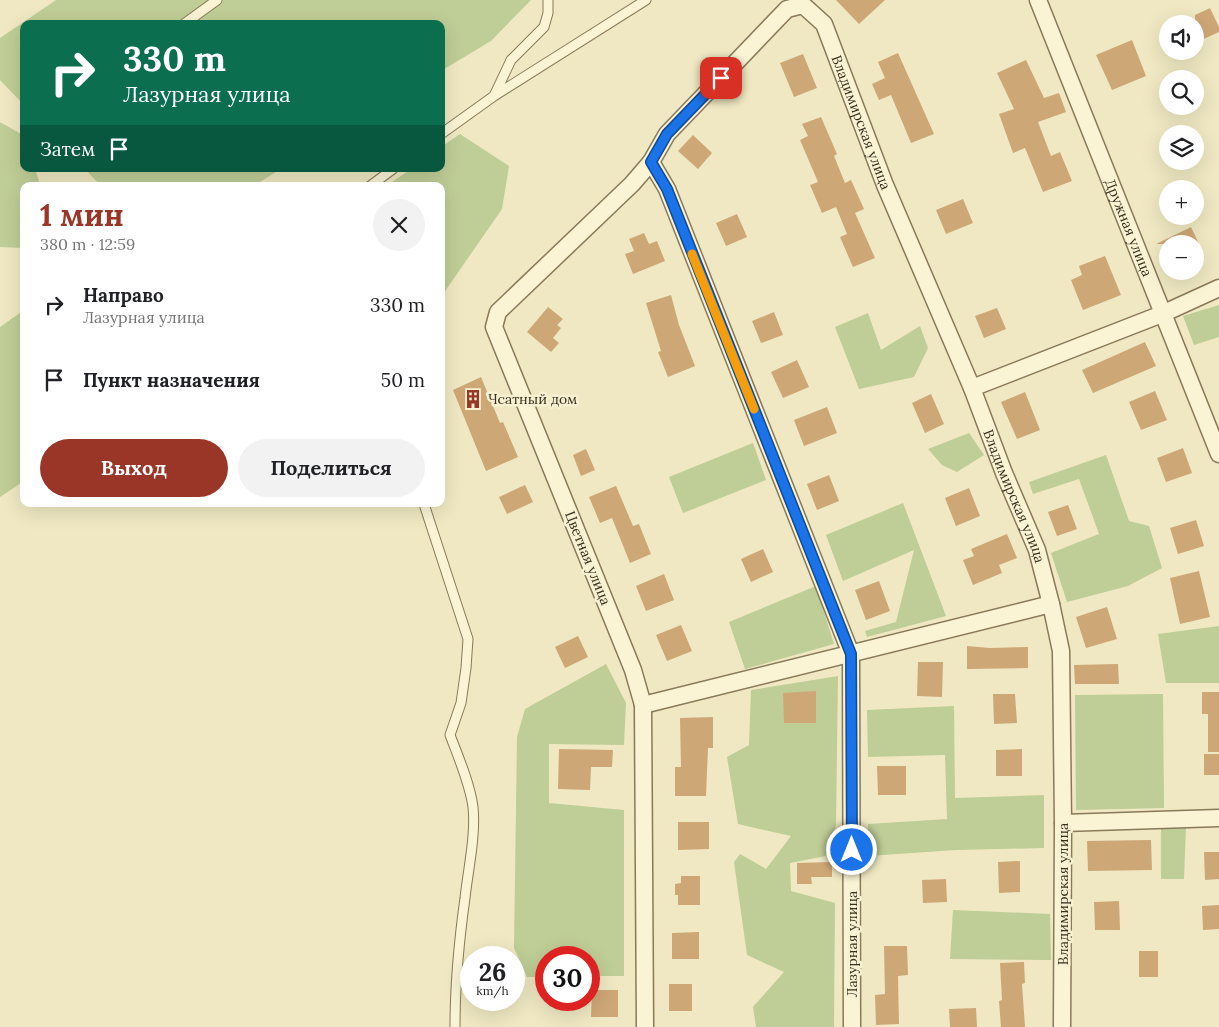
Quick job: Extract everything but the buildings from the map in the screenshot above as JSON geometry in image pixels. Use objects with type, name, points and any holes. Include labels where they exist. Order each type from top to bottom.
[{"type":"street","name":"Дружная улица","points":[[1038,0],[1219,454]]},
{"type":"street","name":"Владимирская улица","points":[[651,162],[667,134],[787,9],[803,5],[824,24],[886,185],[972,388],[1004,473],[1038,550],[1051,604],[1061,650],[1063,823],[1062,1027]]},
{"type":"street","name":"Лазурная улица","points":[[651,162],[667,189],[851,654],[852,1027]]},
{"type":"street","name":"Цветная улица","points":[[645,1027],[643,705],[633,670],[494,327],[498,312],[632,184],[651,162]]},
{"type":"street","points":[[972,388],[1162,314],[1219,288]]},
{"type":"street","points":[[643,705],[1051,604]]},
{"type":"street","points":[[1063,823],[1219,818]]},
{"type":"lane","points":[[190,20],[217,0]]},
{"type":"lane","points":[[494,96],[511,60],[544,27],[548,13],[548,0]]},
{"type":"lane","points":[[445,131],[494,96],[646,0]]},
{"type":"lane","points":[[375,182],[389,172]]},
{"type":"lane","points":[[425,507],[468,639],[461,703],[450,734],[461,763],[473,807],[472,843],[459,942],[455,990],[455,1027]]},
{"type":"green space","points":[[56,0],[531,0],[491,41],[445,69],[445,20],[27,20]]},
{"type":"green space","points":[[20,24],[20,101],[0,80],[0,38]]},
{"type":"green space","points":[[0,122],[20,133],[20,172],[36,172],[39,181],[20,182],[20,248],[0,247]]},
{"type":"green space","points":[[460,134],[509,166],[502,209],[445,291],[445,182],[392,182],[407,172],[445,172],[445,144]]},
{"type":"green space","points":[[88,172],[276,172],[260,182],[97,182]]},
{"type":"green space","points":[[1219,305],[1219,337],[1194,345],[1183,316]]},
{"type":"green space","points":[[20,313],[20,484],[0,497],[0,327]]},
{"type":"green space","points":[[868,313],[881,350],[920,326],[928,348],[914,377],[859,389],[835,327]]},
{"type":"green space","points":[[969,433],[984,455],[957,472],[942,465],[928,449]]},
{"type":"green space","points":[[753,443],[766,480],[683,513],[669,477]]},
{"type":"green space","points":[[1106,455],[1129,521],[1149,526],[1162,568],[1128,586],[1067,602],[1051,553],[1099,534],[1079,479],[1033,494],[1029,482]]},
{"type":"green space","points":[[903,503],[946,616],[867,637],[865,631],[896,622],[914,550],[843,581],[826,535]]},
{"type":"green space","points":[[816,586],[834,644],[745,669],[729,622]]},
{"type":"green space","points":[[1219,626],[1219,683],[1166,683],[1158,634]]},
{"type":"green space","points":[[606,664],[626,703],[624,745],[549,744],[549,803],[624,810],[624,976],[600,976],[600,946],[535,946],[535,977],[527,977],[525,973],[525,946],[514,946],[517,737],[525,709]]},
{"type":"green space","points":[[838,676],[836,825],[826,856],[790,863],[791,891],[835,903],[834,1027],[756,1027],[753,1007],[784,972],[747,955],[734,862],[740,854],[766,869],[791,836],[738,824],[727,757],[749,745],[751,690]]},
{"type":"green space","points":[[1163,694],[1164,808],[1076,810],[1075,695]]},
{"type":"green space","points":[[954,706],[955,798],[1044,795],[1044,848],[956,850],[868,856],[868,824],[947,819],[945,755],[868,757],[867,710]]},
{"type":"green space","points":[[1186,827],[1184,879],[1161,879],[1161,828]]},
{"type":"green space","points":[[953,910],[1050,914],[1051,960],[950,959]]},
{"type":"slow traffic","points":[[692,254],[754,409]]},
{"type":"place","name":"Чсатный дом","points":[[473,399]]},
{"type":"route","points":[[721,78],[667,134],[651,162],[667,189],[851,654],[852,850]]}]
